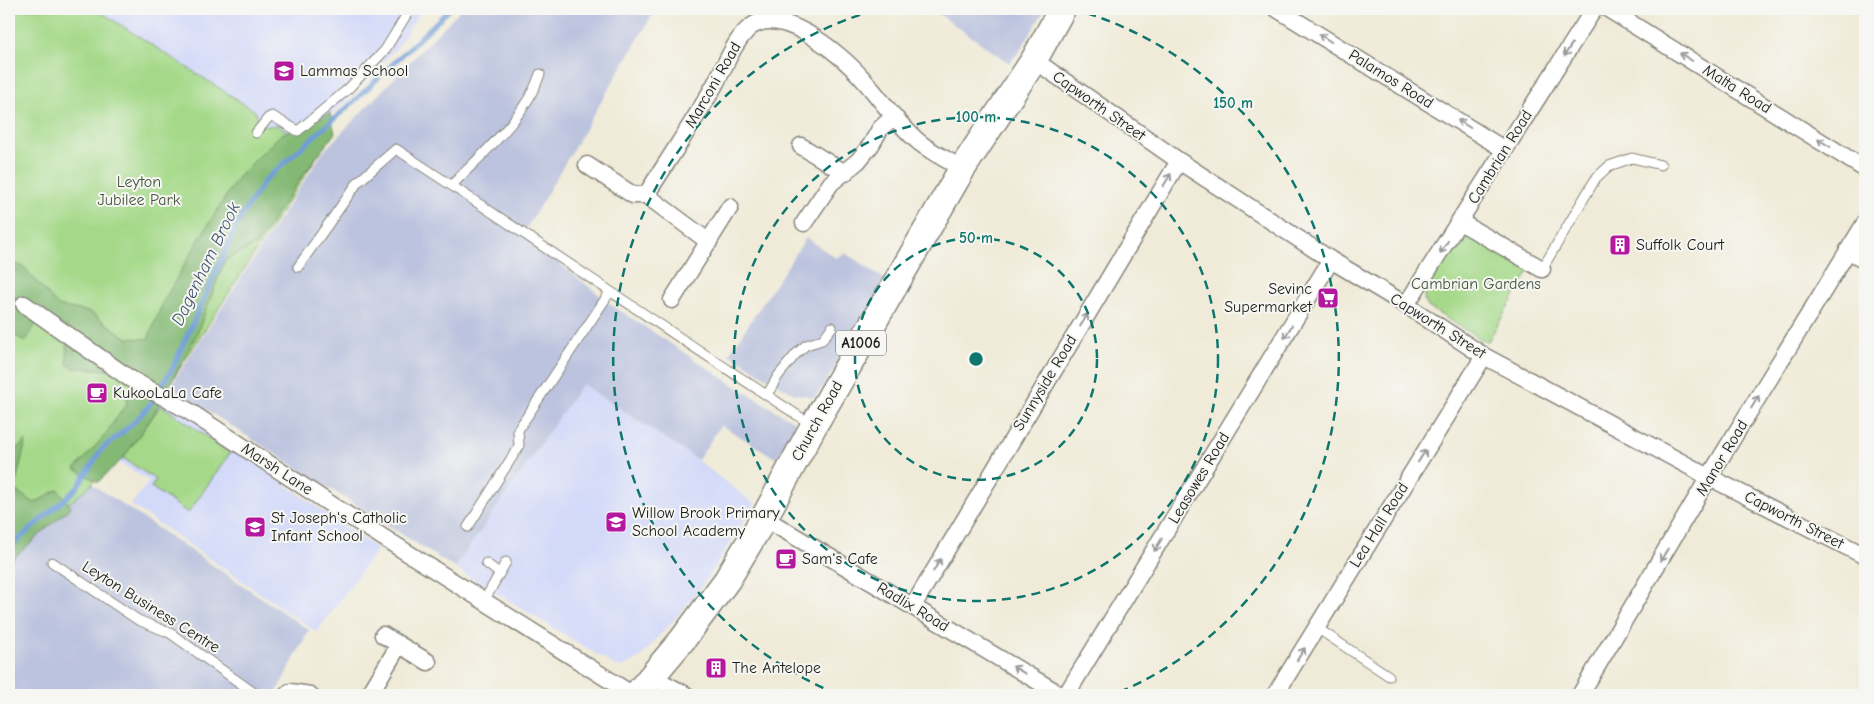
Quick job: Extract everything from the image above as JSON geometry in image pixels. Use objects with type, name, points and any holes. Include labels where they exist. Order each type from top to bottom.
[{"type":"main road","name":"Church Road","points":[[640,689],[712,601],[764,518],[814,425],[962,169],[1034,60],[1062,9]]},
{"type":"street","name":"Palamos Road","points":[[1277,9],[1505,150]]},
{"type":"street","name":"Cambrian Road","points":[[1406,305],[1594,9]]},
{"type":"street","name":"Malta Road","points":[[1608,9],[1865,169]]},
{"type":"street","name":"Marconi Road","points":[[646,195],[714,86],[736,44],[747,30],[757,22],[776,20],[805,32],[836,55],[861,77],[893,117],[920,143],[962,169]]},
{"type":"street","name":"Capworth Street","points":[[1034,60],[1178,160],[1331,260],[1406,305],[1484,356],[1709,477],[1865,556]]},
{"type":"street","points":[[804,223],[831,183],[858,161],[871,145],[880,129],[893,117]]},
{"type":"street","points":[[801,146],[845,173]]},
{"type":"street","name":"Sunnyside Road","points":[[912,606],[1178,160]]},
{"type":"street","points":[[587,165],[633,195],[646,195],[709,242]]},
{"type":"street","points":[[672,300],[730,207]]},
{"type":"street","points":[[1460,222],[1542,269]]},
{"type":"street","name":"Manor Road","points":[[1580,695],[1709,477],[1865,222]]},
{"type":"street","points":[[1848,250],[1865,260]]},
{"type":"street","name":"Leasowes Road","points":[[1066,695],[1331,260]]},
{"type":"street","name":"Marsh Lane","points":[[24,304],[129,378],[171,401],[484,601],[640,689],[686,695]]},
{"type":"street","name":"Lea Hall Road","points":[[1275,695],[1484,356]]},
{"type":"street","name":"Radlix Road","points":[[764,518],[1061,695]]},
{"type":"street","points":[[383,635],[428,662]]},
{"type":"street","points":[[369,695],[399,645]]},
{"type":"street","points":[[289,694],[310,695]]},
{"type":"lane","points":[[256,133],[268,118],[272,116],[298,131],[348,89],[385,50],[410,9]]},
{"type":"lane","points":[[452,186],[519,113],[537,84],[540,74]]},
{"type":"lane","points":[[298,267],[358,182],[396,149],[814,425]]},
{"type":"lane","points":[[1542,269],[1596,178],[1609,166],[1632,158],[1660,165]]},
{"type":"lane","points":[[468,527],[519,446],[518,430],[610,292]]},
{"type":"lane","points":[[767,394],[778,376],[796,354],[806,344],[822,340],[832,327]]},
{"type":"lane","name":"Leyton Business Centre","points":[[52,562],[138,620],[170,633],[257,695]]},
{"type":"lane","points":[[484,601],[506,562]]},
{"type":"lane","points":[[486,563],[499,573]]},
{"type":"lane","points":[[1317,628],[1389,676]]},
{"type":"shaded area","name":"Lammas School","points":[[96,9],[422,9],[397,47],[353,95],[301,140],[256,133],[255,111]]},
{"type":"shaded area","points":[[461,9],[656,9],[523,234],[613,306],[729,382],[796,423],[777,459],[721,425],[698,460],[582,384],[455,568],[170,387],[323,152]]},
{"type":"shaded area","points":[[932,9],[1045,9],[1020,51],[1009,63]]},
{"type":"shaded area","points":[[806,238],[836,258],[845,253],[888,281],[823,387],[814,397],[792,393],[729,354]]},
{"type":"shaded area","name":"Willow Brook Primary School Academy","points":[[582,384],[689,454],[755,504],[699,591],[639,659],[622,667],[616,666],[455,568]]},
{"type":"shaded area","name":"St Joseph's Catholic Infant School","points":[[162,397],[377,549],[317,632],[131,505],[149,481],[113,459]]},
{"type":"shaded area","points":[[92,484],[309,630],[275,695],[9,695],[9,555]]},
{"type":"green space","name":"Leyton Jubilee Park","points":[[9,9],[96,9],[255,111],[260,123],[266,126],[277,125],[320,152],[153,410],[92,484],[9,554]]},
{"type":"green space","points":[[330,113],[335,133],[302,176],[256,245],[225,260],[196,336],[151,419],[123,458],[98,482],[75,469],[101,440],[127,403],[126,389],[154,400],[151,379],[106,370],[74,368],[67,364],[67,327],[36,323],[25,342],[9,331],[11,319],[9,319],[9,262],[24,267],[58,306],[90,312],[127,338],[148,339],[163,302],[238,177],[280,135]]},
{"type":"green space","name":"Cambrian Gardens","points":[[1464,229],[1531,268],[1487,343],[1428,307],[1424,299],[1426,290]]},
{"type":"green space","points":[[161,405],[230,453],[188,513],[151,487],[156,480],[123,458]]},
{"type":"green space","points":[[26,441],[14,490],[35,503],[58,489],[71,507],[9,562],[9,455]]},
{"type":"waterway","name":"Dagenham Brook","points":[[9,548],[76,489],[102,449],[130,426],[149,406],[172,369],[241,217],[265,180],[352,103],[450,9]]},
{"type":"place","name":"Lammas School","points":[[284,71]]},
{"type":"place","name":"Suffolk Court","points":[[1620,245]]},
{"type":"place","name":"Sevinc Supermarket","points":[[1328,298]]},
{"type":"place","name":"KukooLaLa Cafe","points":[[97,393]]},
{"type":"place","name":"Willow Brook Primary School Academy","points":[[616,522]]},
{"type":"place","name":"St Joseph's Catholic Infant School","points":[[255,527]]},
{"type":"place","name":"Sam's Cafe","points":[[786,559]]},
{"type":"place","name":"The Antelope","points":[[716,668]]}]
